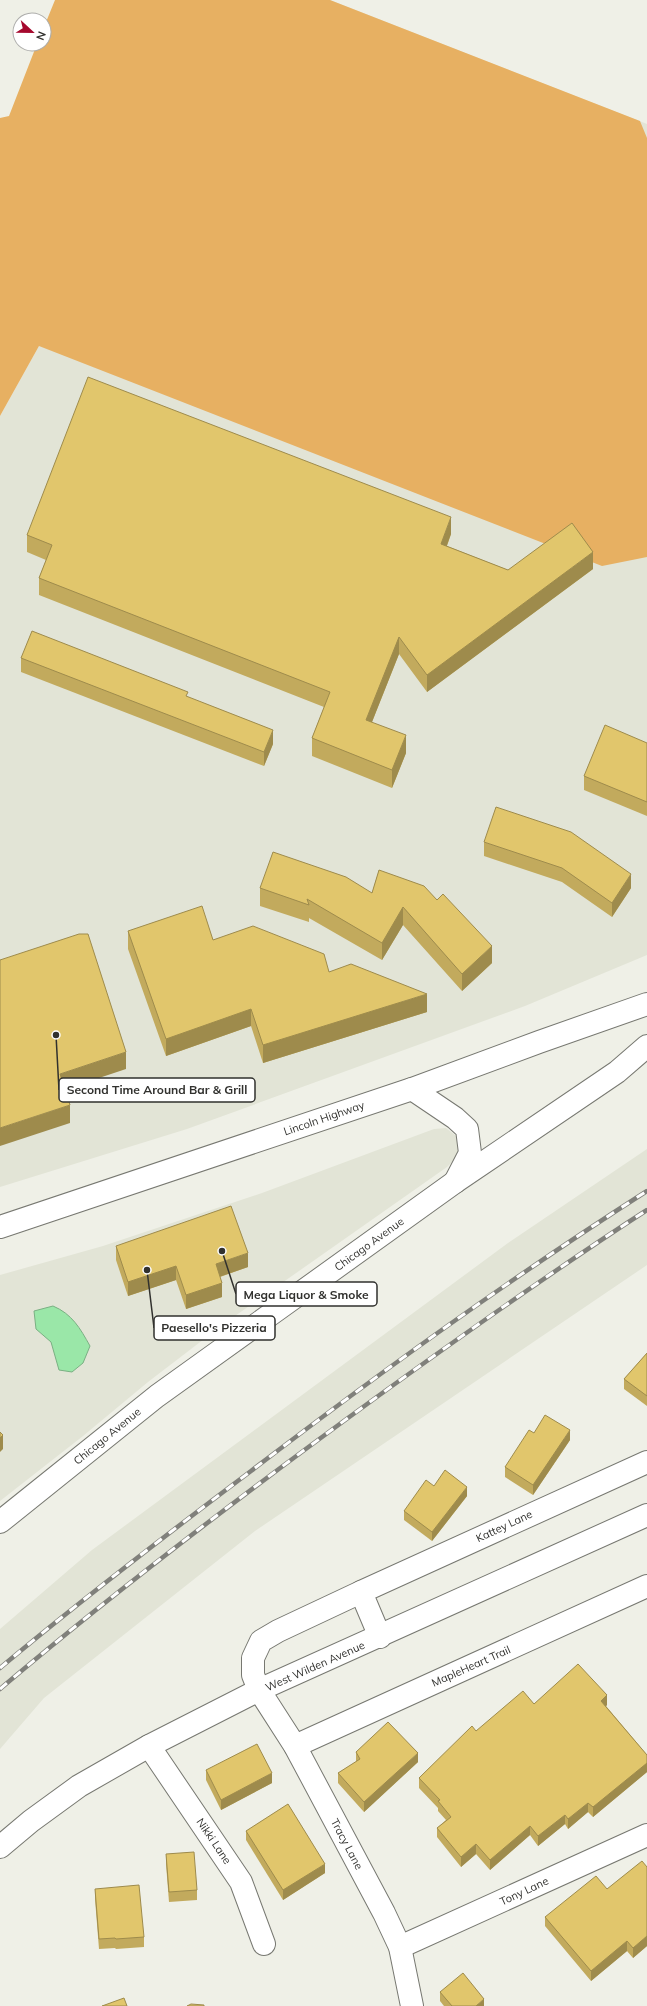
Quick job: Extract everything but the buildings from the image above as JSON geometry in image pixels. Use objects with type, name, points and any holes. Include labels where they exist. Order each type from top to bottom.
[{"type":"main road","name":"Lincoln Highway","points":[[0,1227],[412,1089],[647,1004]]},
{"type":"main road","name":"Chicago Avenue","points":[[0,1522],[157,1396],[455,1182],[617,1072],[647,1046]]},
{"type":"main road","points":[[412,1089],[456,1118],[467,1129],[470,1153],[455,1182]]},
{"type":"main road","name":"Kattey Lane","points":[[259,1690],[253,1675],[253,1658],[262,1641],[278,1631],[647,1462]]},
{"type":"main road","name":"West Wilden Avenue","points":[[0,1847],[31,1820],[79,1786],[149,1746],[259,1690],[380,1637],[647,1515]]},
{"type":"main road","name":"MapleHeart Trail","points":[[295,1746],[647,1586]]},
{"type":"main road","points":[[361,1592],[380,1637]]},
{"type":"main road","name":"Tracy Lane","points":[[259,1690],[295,1746],[384,1913],[400,1947],[412,2006]]},
{"type":"main road","name":"Nikki Lane","points":[[149,1746],[242,1882],[264,1944]]},
{"type":"main road","points":[[0,1833],[31,1820]]},
{"type":"main road","name":"Tony Lane","points":[[400,1947],[647,1835]]},
{"type":"shaded area","points":[[55,0],[330,0],[640,121],[647,138],[647,557],[602,566],[39,346],[0,416],[0,118],[9,116],[34,52],[52,52],[52,12],[50,12]]},
{"type":"shaded area","points":[[330,0],[647,124],[647,955],[525,1006],[187,1129],[0,1187],[0,416],[39,346]]},
{"type":"shaded area","points":[[446,1128],[456,1136],[458,1144],[458,1152],[454,1160],[447,1167],[225,1323],[148,1382],[83,1436],[0,1501],[0,1275],[103,1246],[262,1193],[434,1129]]},
{"type":"shaded area","points":[[647,1149],[647,1265],[255,1531],[44,1698],[0,1749],[0,1629],[92,1550],[508,1243]]},
{"type":"shaded area","points":[[53,1306],[60,1309],[75,1322],[90,1346],[83,1363],[72,1372],[59,1370],[51,1342],[36,1329],[34,1311]]},
{"type":"railway","points":[[0,1668],[124,1568],[348,1398],[496,1292],[647,1191]]},
{"type":"railway","points":[[0,1689],[137,1577],[278,1469],[475,1326],[647,1210]]},
{"type":"place","name":"Second Time Around Bar & Grill","points":[[56,1035]]},
{"type":"place","name":"Mega Liquor & Smoke","points":[[222,1251]]},
{"type":"place","name":"Paesello's Pizzeria","points":[[147,1270]]}]
